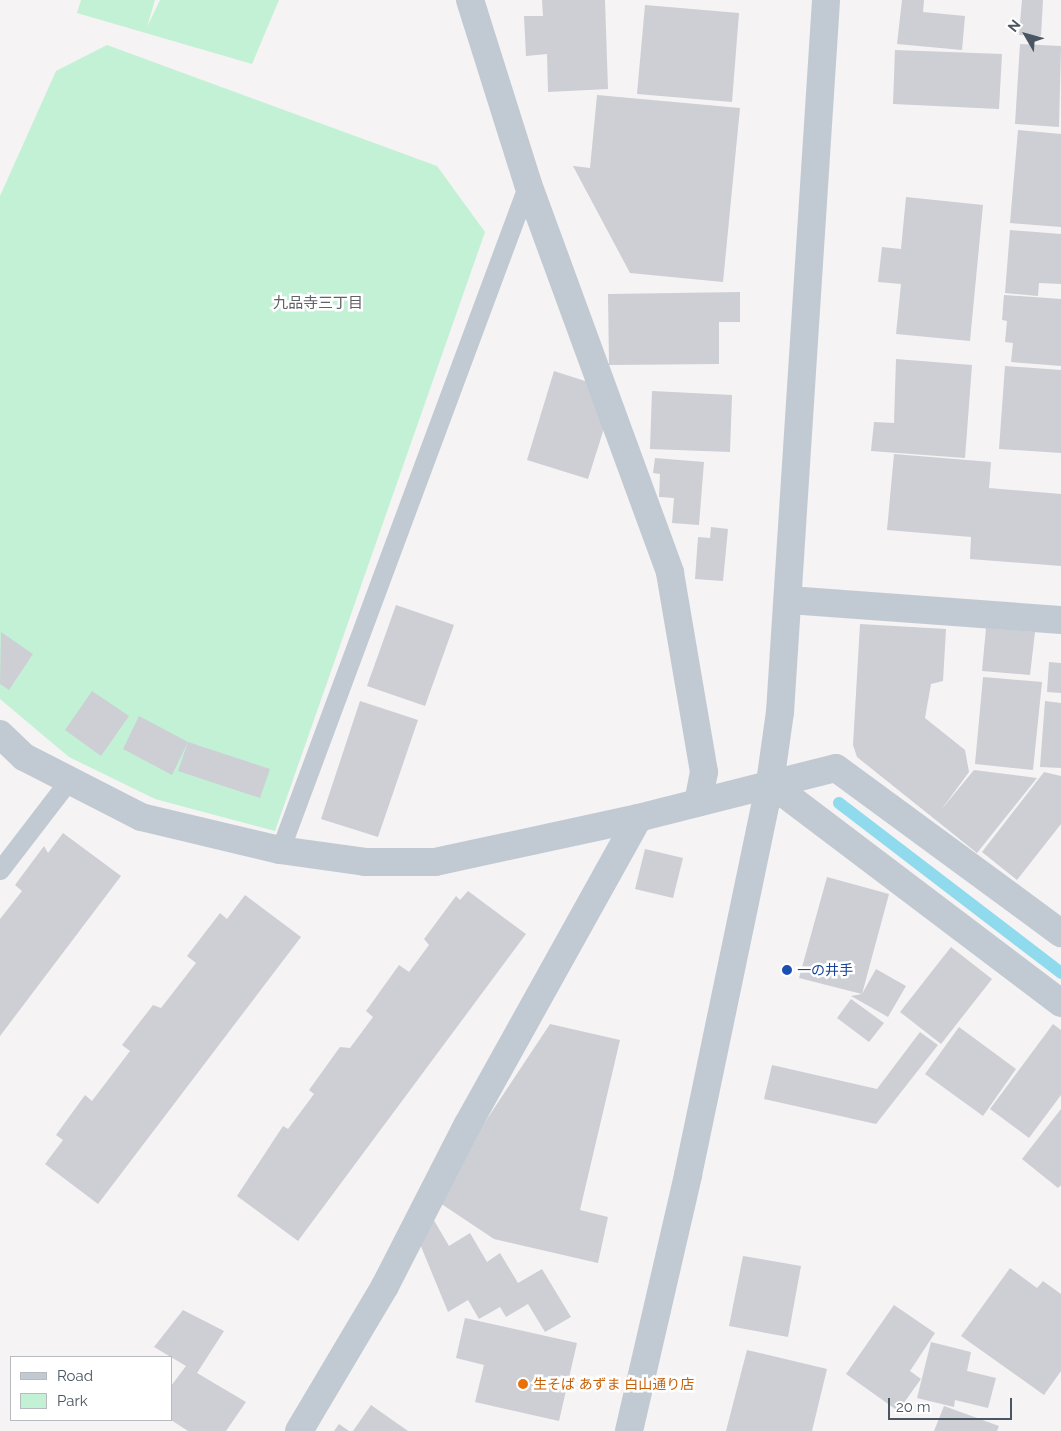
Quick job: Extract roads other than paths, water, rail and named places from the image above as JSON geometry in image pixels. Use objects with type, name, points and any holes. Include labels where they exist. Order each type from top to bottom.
[{"type":"street","points":[[470,0],[528,184],[670,572],[704,772],[698,802]]},
{"type":"street","points":[[629,1431],[770,783],[789,600],[826,0]]},
{"type":"street","points":[[789,600],[1061,620]]},
{"type":"street","points":[[0,734],[24,757],[141,818],[280,850],[365,862],[435,862],[638,818],[770,783],[836,768],[1061,934]]},
{"type":"street","points":[[770,783],[1061,1004]]},
{"type":"street","points":[[299,1431],[385,1286],[468,1124],[638,818]]},
{"type":"lane","points":[[280,850],[528,184]]},
{"type":"lane","points":[[0,870],[69,780]]},
{"type":"waterway","points":[[839,803],[1061,973]]},
{"type":"place","name":"一の井手","points":[[787,970]]},
{"type":"place","name":"生そば あずま 白山通り店","points":[[523,1384]]},
{"type":"district","name":"九品寺三丁目","points":[[318,304]]}]
